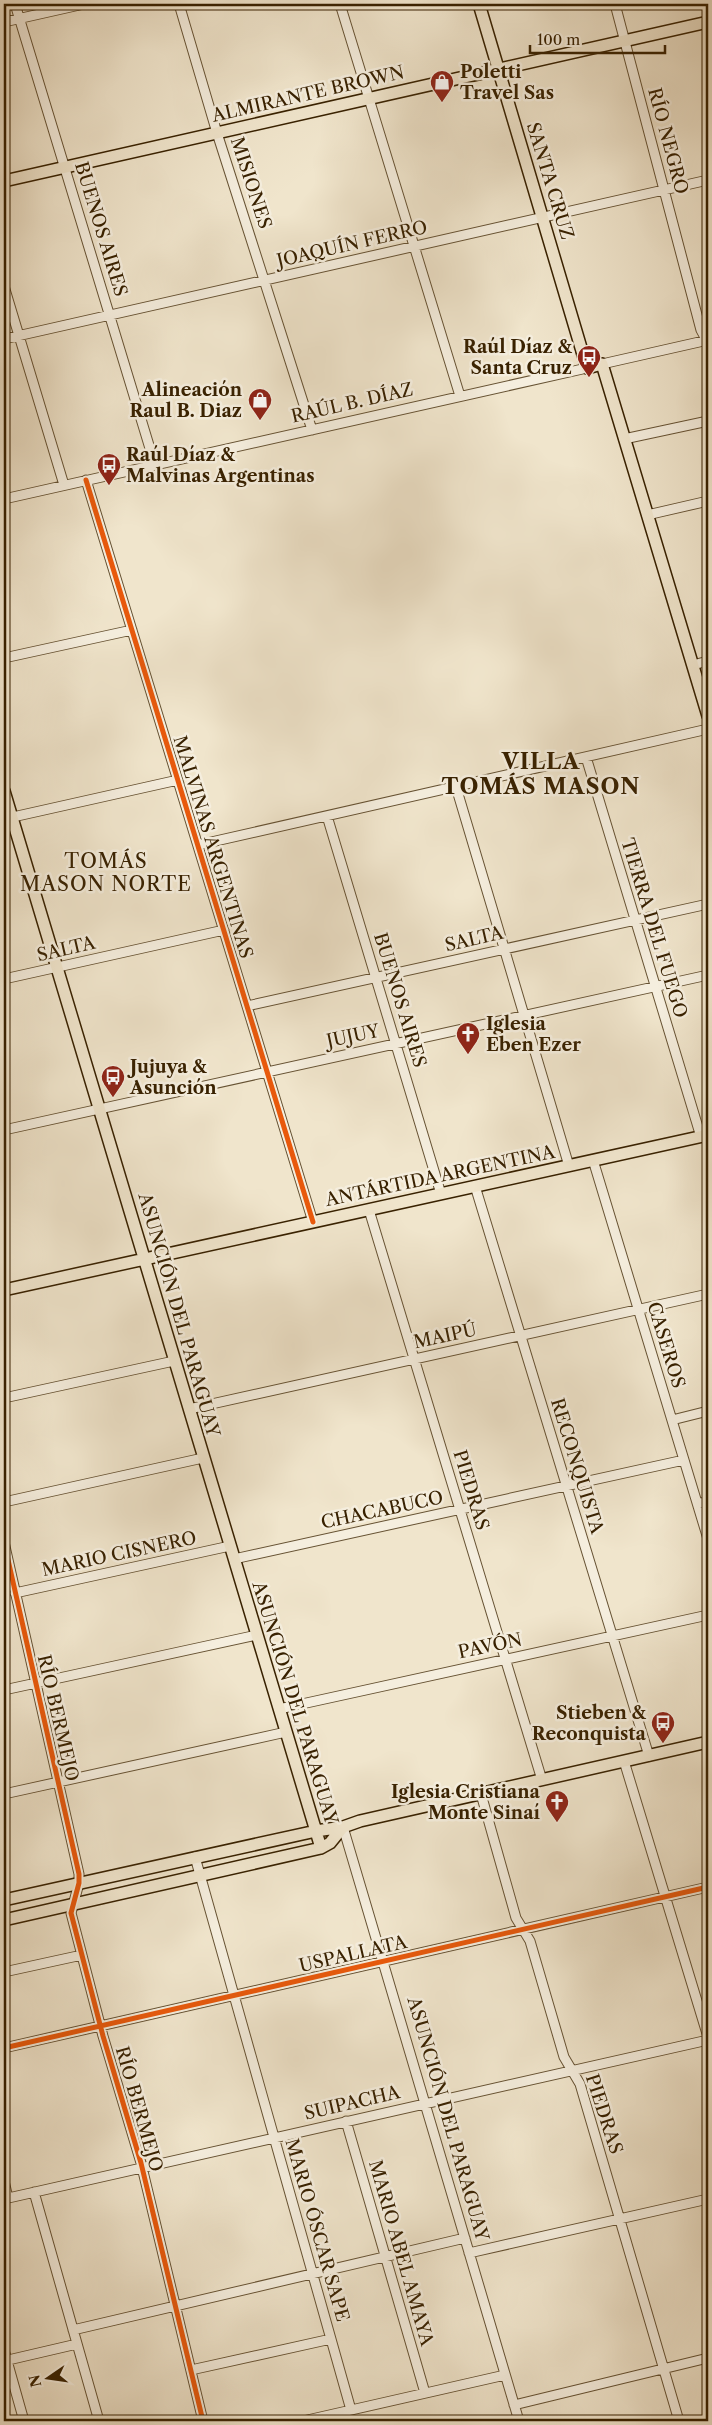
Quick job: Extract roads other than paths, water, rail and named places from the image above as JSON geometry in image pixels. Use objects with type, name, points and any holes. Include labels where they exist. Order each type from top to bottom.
[{"type":"main road","name":"SANTA CRUZ","points":[[479,4],[587,368]]},
{"type":"main road","name":"ALMIRANTE BROWN","points":[[4,181],[708,22]]},
{"type":"main road","name":"RAÚL B. DÍAZ","points":[[587,368],[602,364]]},
{"type":"main road","points":[[602,364],[708,716]]},
{"type":"main road","name":"ASUNCIÓN DEL PARAGUAY","points":[[4,792],[8,818],[57,967],[321,1848]]},
{"type":"main road","name":"ANTÁRTIDA ARGENTINA","points":[[4,1290],[705,1136]]},
{"type":"main road","points":[[4,1900],[195,1857],[343,1827],[360,1821],[708,1742]]},
{"type":"main road","points":[[4,1920],[321,1848],[330,1843],[343,1827]]},
{"type":"street","name":"BUENOS AIRES","points":[[15,4],[155,465]]},
{"type":"street","points":[[4,22],[84,4]]},
{"type":"street","name":"MISIONES","points":[[178,4],[217,133],[266,280],[312,430]]},
{"type":"street","points":[[340,4],[460,396]]},
{"type":"street","name":"RÍO NEGRO","points":[[615,4],[701,330],[708,342]]},
{"type":"street","name":"JOAQUÍN FERRO","points":[[4,339],[708,180]]},
{"type":"street","points":[[4,286],[64,485]]},
{"type":"street","name":"RAÚL B. DÍAZ","points":[[602,364],[708,342]]},
{"type":"street","name":"RAÚL B. DÍAZ","points":[[4,499],[587,368]]},
{"type":"street","points":[[624,439],[708,421]]},
{"type":"street","name":"MALVINAS ARGENTINAS","points":[[86,480],[313,1222]]},
{"type":"street","points":[[647,515],[708,501]]},
{"type":"street","points":[[4,658],[132,630]]},
{"type":"street","points":[[692,664],[708,661]]},
{"type":"street","points":[[198,845],[708,729]]},
{"type":"street","name":"TIERRA DEL FUEGO","points":[[586,757],[655,986],[705,1136]]},
{"type":"street","points":[[8,818],[178,780]]},
{"type":"street","points":[[456,786],[569,1166]]},
{"type":"street","name":"BUENOS AIRES","points":[[327,816],[441,1194]]},
{"type":"street","name":"SALTA","points":[[248,1006],[708,904]]},
{"type":"street","name":"SALTA","points":[[4,979],[224,930]]},
{"type":"street","name":"JUJUY","points":[[4,1130],[708,975]]},
{"type":"street","name":"CASEROS","points":[[593,1160],[708,1539]]},
{"type":"street","name":"RECONQUISTA","points":[[475,1186],[649,1756]]},
{"type":"street","name":"PIEDRAS","points":[[369,1210],[542,1780]]},
{"type":"street","name":"MAIPÚ","points":[[189,1409],[708,1294]]},
{"type":"street","points":[[4,1398],[174,1362]]},
{"type":"street","points":[[672,1420],[708,1411]]},
{"type":"street","points":[[4,1502],[203,1458]]},
{"type":"street","name":"CHACABUCO","points":[[234,1559],[684,1460]]},
{"type":"street","points":[[698,1504],[708,1501]]},
{"type":"street","name":"RÍO BERMEJO","points":[[4,1542],[79,1883],[71,1913],[142,2168],[203,2421]]},
{"type":"street","name":"MARIO CISNERO","points":[[15,1593],[230,1546]]},
{"type":"street","name":"PAVÓN","points":[[279,1709],[708,1615]]},
{"type":"street","points":[[4,1690],[257,1635]]},
{"type":"street","points":[[4,1794],[286,1732]]},
{"type":"street","points":[[624,1761],[708,2038]]},
{"type":"street","name":"PIEDRAS","points":[[481,1794],[516,1918],[530,1941],[564,2057],[580,2084],[679,2421]]},
{"type":"street","name":"ASUNCIÓN DEL PARAGUAY","points":[[343,1827],[519,2421]]},
{"type":"street","name":"MARIO ÓSCAR SAPE","points":[[195,1857],[351,2410]]},
{"type":"street","name":"USPALLATA","points":[[4,2048],[708,1887]]},
{"type":"street","points":[[4,1972],[82,1955]]},
{"type":"street","name":"SUIPACHA","points":[[6,2199],[572,2071],[708,2038]]},
{"type":"street","name":"MARIO ABEL AMAYA","points":[[346,2121],[424,2393]]},
{"type":"street","points":[[4,2181],[6,2199]]},
{"type":"street","points":[[34,2192],[99,2421]]},
{"type":"street","points":[[469,2254],[708,2199]]},
{"type":"street","points":[[73,2330],[464,2238]]},
{"type":"street","points":[[191,2370],[331,2339]]},
{"type":"street","points":[[5,2360],[77,2344]]},
{"type":"street","points":[[4,2350],[5,2360],[24,2421]]},
{"type":"street","points":[[514,2405],[708,2358]]},
{"type":"street","points":[[303,2421],[505,2375]]},
{"type":"place","name":"Poletti Travel Sas","points":[[442,103]]},
{"type":"place","name":"Raúl Díaz & Santa Cruz","points":[[589,378]]},
{"type":"place","name":"Alineación Raul B. Diaz","points":[[260,421]]},
{"type":"place","name":"Raúl Díaz & Malvinas Argentinas","points":[[109,486]]},
{"type":"place","name":"Iglesia Eben Ezer","points":[[468,1055]]},
{"type":"place","name":"Jujuya & Asunción","points":[[113,1098]]},
{"type":"place","name":"Stieben & Reconquista","points":[[663,1744]]},
{"type":"place","name":"Iglesia Cristiana Monte Sinaí","points":[[557,1823]]},
{"type":"district","name":"VILLA TOMÁS MASON","points":[[541,774]]},
{"type":"district","name":"TOMÁS MASON NORTE","points":[[106,872]]}]
